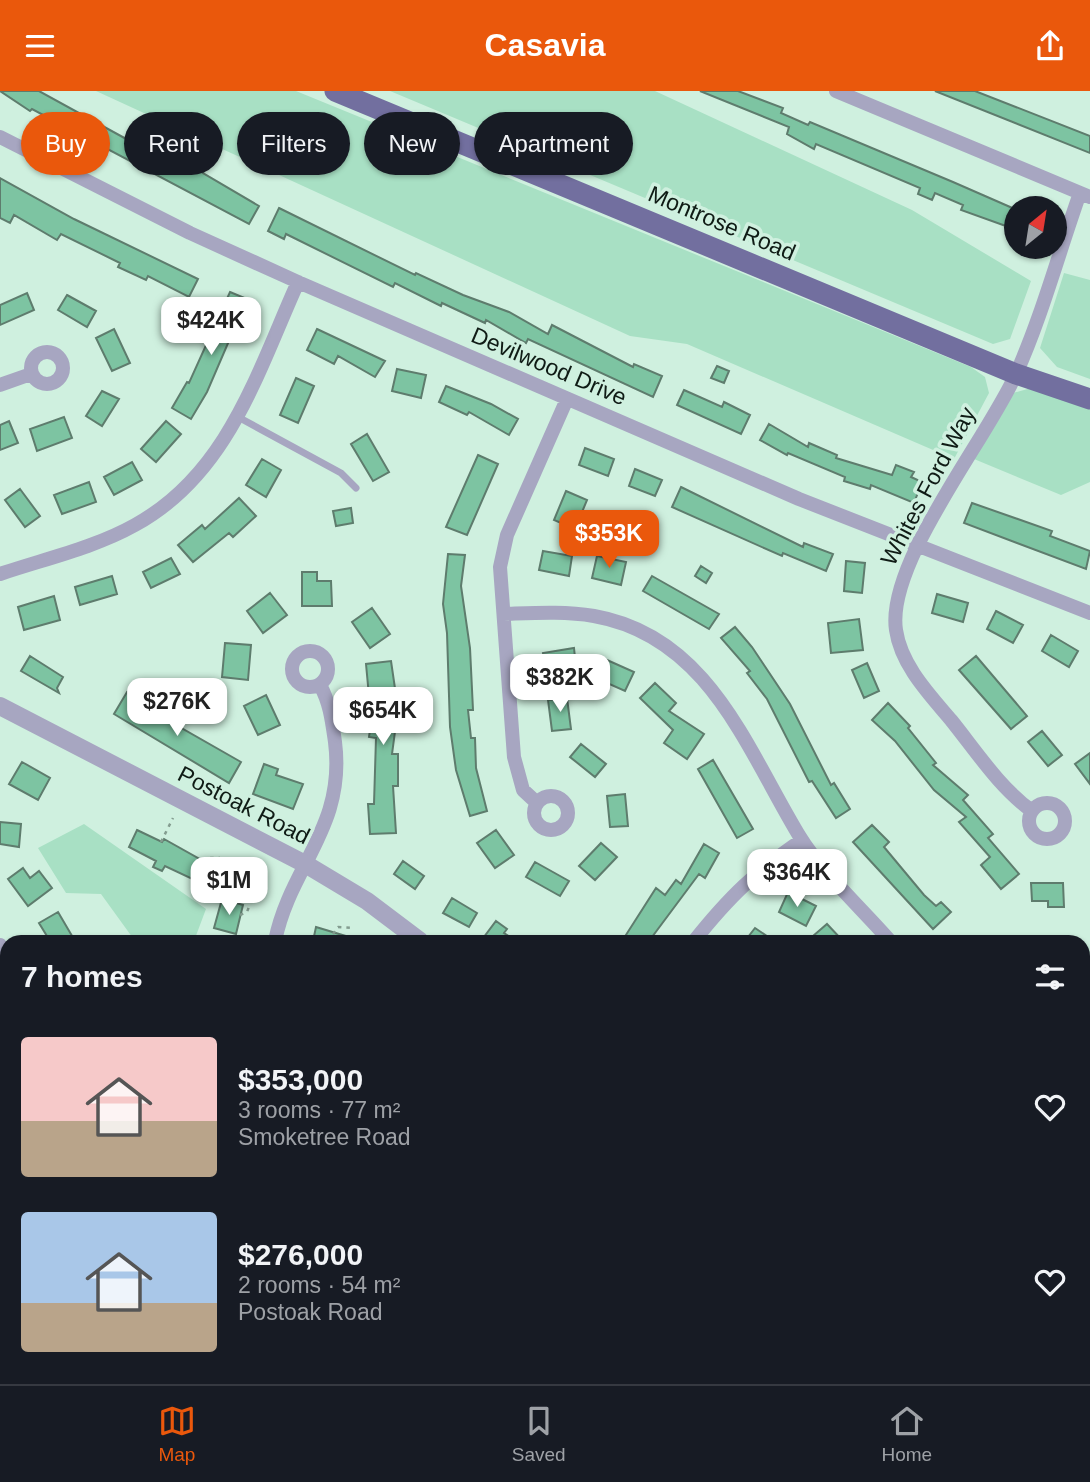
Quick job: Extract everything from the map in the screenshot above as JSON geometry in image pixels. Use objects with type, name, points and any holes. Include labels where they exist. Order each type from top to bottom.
[{"type":"main road","name":"Montrose Road","points":[[335,91],[1016,374],[1090,399]]},
{"type":"street","points":[[836,91],[1085,195]]},
{"type":"street","name":"Devilwood Drive","points":[[0,137],[190,233],[298,282],[799,499],[1090,613]]},
{"type":"street","name":"Whites Ford Way","points":[[1032,811],[1012,796],[921,683],[903,656],[896,632],[895,605],[907,565],[1016,374],[1085,195]]},
{"type":"street","points":[[0,574],[107,538],[160,510],[204,471],[238,417],[298,282]]},
{"type":"street","points":[[0,385],[31,374]]},
{"type":"street","points":[[537,803],[523,790],[514,757],[500,567],[504,547],[566,399]]},
{"type":"street","points":[[504,614],[569,613],[596,617],[650,636],[684,659],[723,701],[802,840],[885,935]]},
{"type":"street","points":[[276,935],[282,913],[331,811],[337,777],[331,711],[320,685]]},
{"type":"street","name":"Postoak Road","points":[[0,706],[307,865],[367,901],[412,935]]},
{"type":"street","points":[[699,935],[757,871],[802,840]]},
{"type":"lane","points":[[238,417],[341,473],[356,488]]},
{"type":"path","points":[[161,842],[173,818]]},
{"type":"path","points":[[204,863],[208,857],[220,858]]},
{"type":"path","points":[[240,915],[247,912],[250,904]]},
{"type":"path","points":[[333,934],[338,926],[352,929]]},
{"type":"green space","points":[[96,91],[296,91],[347,112],[237,112],[237,156],[223,149],[223,112],[142,112]]},
{"type":"green space","points":[[390,91],[655,91],[912,210],[1031,281],[1010,339],[993,344],[590,175],[633,175],[633,112],[474,112],[474,126],[460,120],[460,112],[440,112]]},
{"type":"green space","points":[[350,113],[364,119],[364,175],[460,175],[460,158],[474,164],[474,175],[501,175],[971,367],[985,377],[989,393],[954,459],[687,344],[630,336],[279,175],[350,175]]},
{"type":"green space","points":[[1064,273],[1090,280],[1090,379],[1057,367],[1040,348]]},
{"type":"green space","points":[[1031,388],[1090,408],[1090,482],[1061,495],[974,459],[1013,393]]},
{"type":"green space","points":[[84,824],[206,909],[196,935],[131,935],[101,894],[66,893],[38,848]]},
{"type":"building","points":[[0,91],[39,91],[77,112],[38,112],[32,109],[30,111]]},
{"type":"building","points":[[700,91],[738,91],[783,108],[781,113],[808,125],[810,122],[1004,204],[1004,225],[961,210],[963,205],[935,193],[932,200],[918,194],[920,188],[816,144],[814,149],[787,134],[789,127]]},
{"type":"building","points":[[935,91],[975,91],[1090,136],[1090,153]]},
{"type":"building","points":[[110,130],[124,138],[124,158],[110,150]]},
{"type":"building","points":[[157,175],[206,175],[259,206],[249,224]]},
{"type":"building","points":[[0,178],[74,219],[198,279],[189,297],[148,276],[146,280],[118,267],[120,263],[61,234],[57,240],[14,215],[10,223],[0,218]]},
{"type":"building","points":[[279,208],[415,275],[416,273],[463,295],[509,312],[548,334],[552,325],[633,367],[634,364],[662,376],[653,397],[528,339],[526,343],[486,320],[485,323],[442,303],[441,306],[395,283],[393,287],[286,234],[284,239],[268,231]]},
{"type":"building","points":[[230,292],[247,299],[207,392],[191,419],[172,408],[187,382],[189,383]]},
{"type":"building","points":[[27,293],[34,310],[0,325],[0,305]]},
{"type":"building","points":[[67,295],[96,311],[87,327],[58,310]]},
{"type":"building","points":[[114,329],[130,363],[112,371],[96,338]]},
{"type":"building","points":[[317,329],[385,361],[375,377],[338,356],[334,364],[307,350]]},
{"type":"building","points":[[717,366],[729,371],[724,383],[711,378]]},
{"type":"building","points":[[397,369],[426,375],[421,398],[392,391]]},
{"type":"building","points":[[296,378],[314,386],[298,423],[280,415]]},
{"type":"building","points":[[446,386],[491,404],[518,419],[509,435],[469,412],[467,415],[439,402]]},
{"type":"building","points":[[684,390],[722,407],[724,402],[750,415],[741,434],[677,405]]},
{"type":"building","points":[[102,391],[119,399],[102,426],[86,416]]},
{"type":"building","points":[[64,417],[72,438],[37,451],[30,429]]},
{"type":"building","points":[[9,421],[18,443],[0,450],[0,425]]},
{"type":"building","points":[[166,421],[181,434],[156,462],[141,449]]},
{"type":"building","points":[[769,424],[808,447],[809,443],[837,455],[836,458],[892,475],[896,465],[914,472],[911,477],[922,482],[914,503],[871,485],[870,489],[844,481],[845,477],[788,453],[787,455],[760,440]]},
{"type":"building","points":[[367,434],[389,472],[373,481],[351,444]]},
{"type":"building","points":[[585,448],[614,459],[608,476],[579,465]]},
{"type":"building","points":[[478,455],[498,464],[467,535],[446,527]]},
{"type":"building","points":[[262,459],[281,470],[266,497],[246,485]]},
{"type":"building","points":[[132,462],[142,480],[114,495],[104,477]]},
{"type":"building","points":[[635,469],[662,480],[655,496],[629,486]]},
{"type":"building","points":[[89,482],[96,502],[62,514],[54,495]]},
{"type":"building","points":[[681,487],[803,547],[804,543],[833,554],[826,571],[783,553],[782,556],[672,507]]},
{"type":"building","points":[[20,489],[40,516],[25,527],[5,500]]},
{"type":"building","points":[[566,491],[587,500],[575,529],[554,520]]},
{"type":"building","points":[[239,498],[256,516],[233,537],[229,533],[193,562],[178,545],[202,525],[205,529]]},
{"type":"building","points":[[972,503],[1052,531],[1050,536],[1090,551],[1086,569],[964,523]]},
{"type":"building","points":[[351,508],[353,523],[336,526],[333,511]]},
{"type":"building","points":[[543,551],[572,556],[569,576],[539,570]]},
{"type":"building","points":[[448,554],[465,555],[461,586],[470,648],[473,710],[468,710],[471,738],[475,738],[476,768],[487,811],[470,816],[456,770],[450,727],[447,633],[443,604]]},
{"type":"building","points":[[597,556],[626,562],[621,585],[592,578]]},
{"type":"building","points":[[171,558],[180,574],[151,588],[143,572]]},
{"type":"building","points":[[846,561],[865,563],[862,593],[844,591]]},
{"type":"building","points":[[701,566],[712,573],[706,583],[695,576]]},
{"type":"building","points":[[302,572],[317,572],[317,581],[331,581],[332,606],[302,606]]},
{"type":"building","points":[[112,576],[117,594],[80,605],[75,587]]},
{"type":"building","points":[[652,576],[719,614],[709,629],[643,591]]},
{"type":"building","points":[[270,593],[287,615],[263,633],[247,611]]},
{"type":"building","points":[[937,594],[968,603],[963,622],[932,613]]},
{"type":"building","points":[[54,596],[60,620],[24,630],[18,607]]},
{"type":"building","points":[[372,608],[390,634],[370,648],[352,622]]},
{"type":"building","points":[[996,611],[1023,625],[1013,643],[987,629]]},
{"type":"building","points":[[859,619],[863,650],[831,653],[828,623]]},
{"type":"building","points":[[735,627],[752,647],[790,704],[831,785],[834,783],[850,809],[836,818],[812,781],[809,782],[767,699],[747,673],[750,671],[721,638]]},
{"type":"building","points":[[1051,635],[1078,651],[1069,667],[1042,651]]},
{"type":"building","points":[[225,643],[251,645],[248,680],[222,677]]},
{"type":"building","points":[[574,648],[576,667],[546,672],[543,653]]},
{"type":"building","points":[[30,656],[63,677],[57,688],[59,693],[21,671]]},
{"type":"building","points":[[976,656],[1027,716],[1011,729],[959,670]]},
{"type":"building","points":[[607,660],[634,672],[625,691],[598,679]]},
{"type":"building","points":[[391,661],[398,709],[392,754],[398,754],[398,786],[393,786],[396,833],[370,834],[368,804],[374,804],[376,738],[369,737],[375,695],[369,696],[366,664]]},
{"type":"building","points":[[867,663],[879,691],[864,698],[852,670]]},
{"type":"building","points":[[655,683],[676,703],[669,711],[704,734],[687,759],[664,743],[673,730],[640,698]]},
{"type":"building","points":[[127,692],[159,710],[157,714],[241,762],[229,783],[114,714]]},
{"type":"building","points":[[266,695],[280,725],[258,735],[244,706]]},
{"type":"building","points":[[567,698],[571,729],[552,731],[548,700]]},
{"type":"building","points":[[888,703],[910,726],[908,728],[936,763],[933,765],[968,795],[963,800],[993,834],[988,838],[1019,874],[1001,889],[981,865],[990,857],[959,822],[966,817],[934,790],[895,741],[872,720]]},
{"type":"building","points":[[1042,731],[1062,755],[1048,766],[1028,742]]},
{"type":"building","points":[[581,744],[606,764],[595,777],[570,757]]},
{"type":"building","points":[[1090,753],[1090,784],[1075,764]]},
{"type":"building","points":[[713,760],[753,829],[737,838],[698,769]]},
{"type":"building","points":[[22,762],[50,778],[38,800],[9,784]]},
{"type":"building","points":[[264,764],[278,769],[276,775],[303,784],[293,809],[253,794]]},
{"type":"building","points":[[625,794],[628,826],[610,827],[607,796]]},
{"type":"building","points":[[0,822],[21,824],[19,847],[0,844]]},
{"type":"building","points":[[872,825],[889,842],[884,847],[924,895],[936,906],[941,902],[951,912],[933,929],[853,842]]},
{"type":"building","points":[[137,830],[162,842],[164,839],[212,866],[203,884],[165,866],[162,871],[153,867],[156,861],[129,847]]},
{"type":"building","points":[[496,830],[514,855],[495,868],[477,843]]},
{"type":"building","points":[[601,843],[617,857],[595,880],[579,866]]},
{"type":"building","points":[[704,844],[719,853],[705,878],[699,874],[653,935],[626,935],[656,888],[665,895],[676,880],[681,884]]},
{"type":"building","points":[[403,861],[424,876],[415,889],[394,874]]},
{"type":"building","points":[[535,862],[569,881],[560,896],[526,877]]},
{"type":"building","points":[[23,868],[30,878],[39,871],[52,888],[28,906],[8,879]]},
{"type":"building","points":[[1031,883],[1063,883],[1064,907],[1048,907],[1048,901],[1032,901]]},
{"type":"building","points":[[788,892],[816,906],[806,926],[779,912]]},
{"type":"building","points":[[452,898],[477,913],[469,927],[443,913]]},
{"type":"building","points":[[222,899],[243,905],[236,934],[214,928]]},
{"type":"building","points":[[58,912],[71,935],[46,935],[39,923]]},
{"type":"building","points":[[496,921],[507,929],[504,933],[507,935],[486,935]]},
{"type":"building","points":[[827,924],[837,935],[814,935]]},
{"type":"building","points":[[316,927],[342,935],[314,935]]},
{"type":"building","points":[[755,928],[765,935],[750,935]]}]
